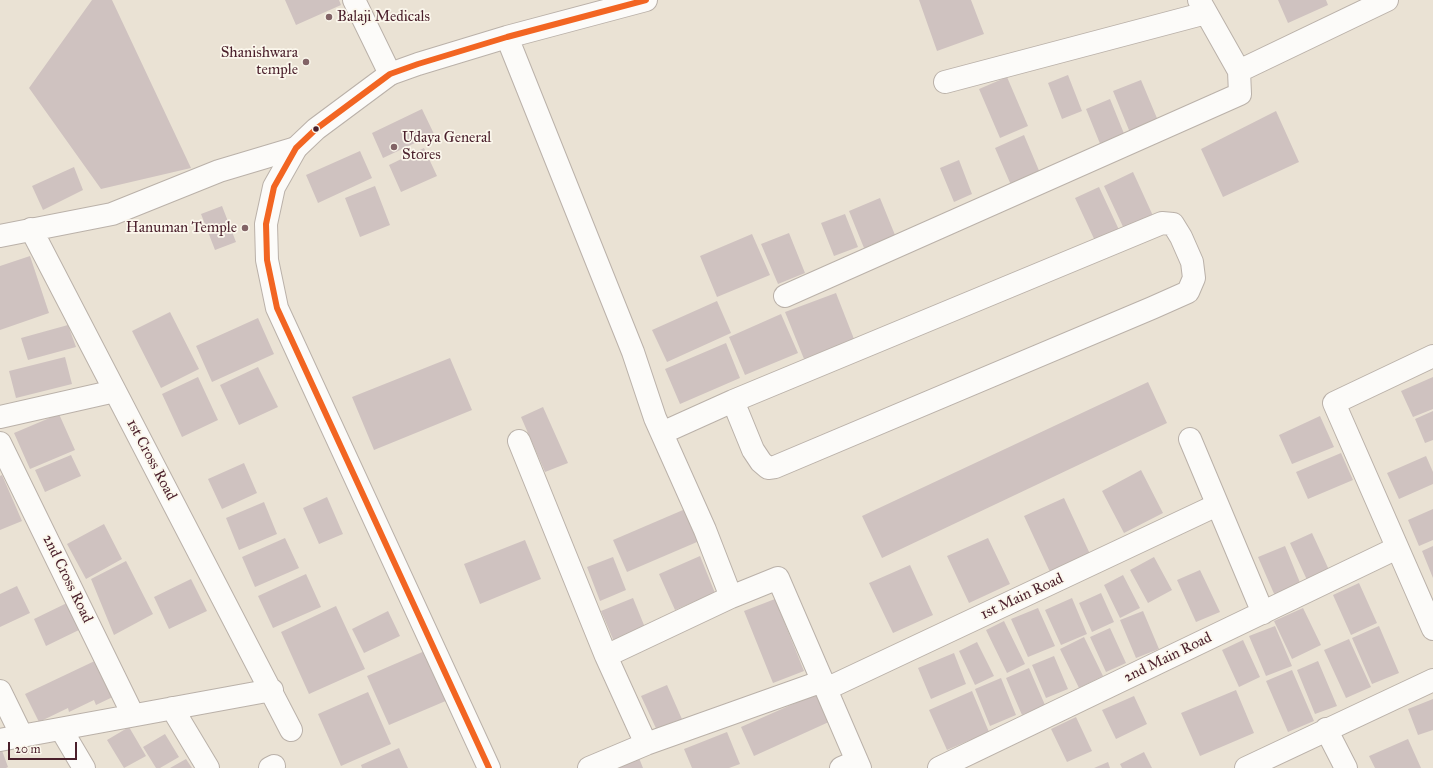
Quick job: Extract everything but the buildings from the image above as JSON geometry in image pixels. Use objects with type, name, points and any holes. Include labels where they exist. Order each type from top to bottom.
[{"type":"street","points":[[354,0],[390,74]]},
{"type":"street","points":[[489,768],[277,308],[267,260],[266,224],[274,187],[296,148],[316,129],[390,74],[507,37],[646,0]]},
{"type":"street","points":[[1238,71],[1387,0]]},
{"type":"street","points":[[785,296],[1240,94],[1238,71],[1202,6],[945,82]]},
{"type":"street","points":[[507,37],[633,352],[655,418],[705,530],[730,597]]},
{"type":"street","points":[[0,236],[112,214],[219,171],[296,148]]},
{"type":"street","points":[[662,433],[733,401],[1162,223],[1173,224],[1181,237],[1192,262],[1194,278],[1188,292],[1145,312],[775,467],[768,468],[761,462],[753,450],[733,401]]},
{"type":"street","name":"1st Cross Road","points":[[31,229],[272,690],[291,730]]},
{"type":"street","points":[[1433,356],[1334,402],[1433,629]]},
{"type":"street","points":[[0,417],[115,391]]},
{"type":"street","points":[[1190,439],[1263,613]]},
{"type":"street","points":[[519,441],[606,656],[646,744]]},
{"type":"street","name":"2nd Cross Road","points":[[0,443],[133,716]]},
{"type":"street","name":"1st Main Road","points":[[589,768],[646,744],[825,685],[1218,505]]},
{"type":"street","name":"2nd Main Road","points":[[939,768],[1397,548]]},
{"type":"street","points":[[606,656],[730,597],[778,578],[825,685],[853,766]]},
{"type":"street","points":[[1246,768],[1326,729],[1433,680]]},
{"type":"street","points":[[0,740],[272,690]]},
{"type":"street","points":[[0,692],[22,736]]},
{"type":"street","points":[[172,708],[208,768]]},
{"type":"street","points":[[61,729],[84,768]]},
{"type":"street","points":[[1326,729],[1346,768]]},
{"type":"transit line","points":[[489,768],[277,308],[267,260],[266,224],[274,187],[296,148],[316,129],[390,74],[507,37],[646,0]]},
{"type":"place","name":"Balaji Medicals","points":[[329,17]]},
{"type":"place","name":"Shanishwara temple","points":[[306,62]]},
{"type":"place","name":"Udaya General Stores","points":[[394,147]]},
{"type":"place","name":"Hanuman Temple","points":[[245,228]]}]
